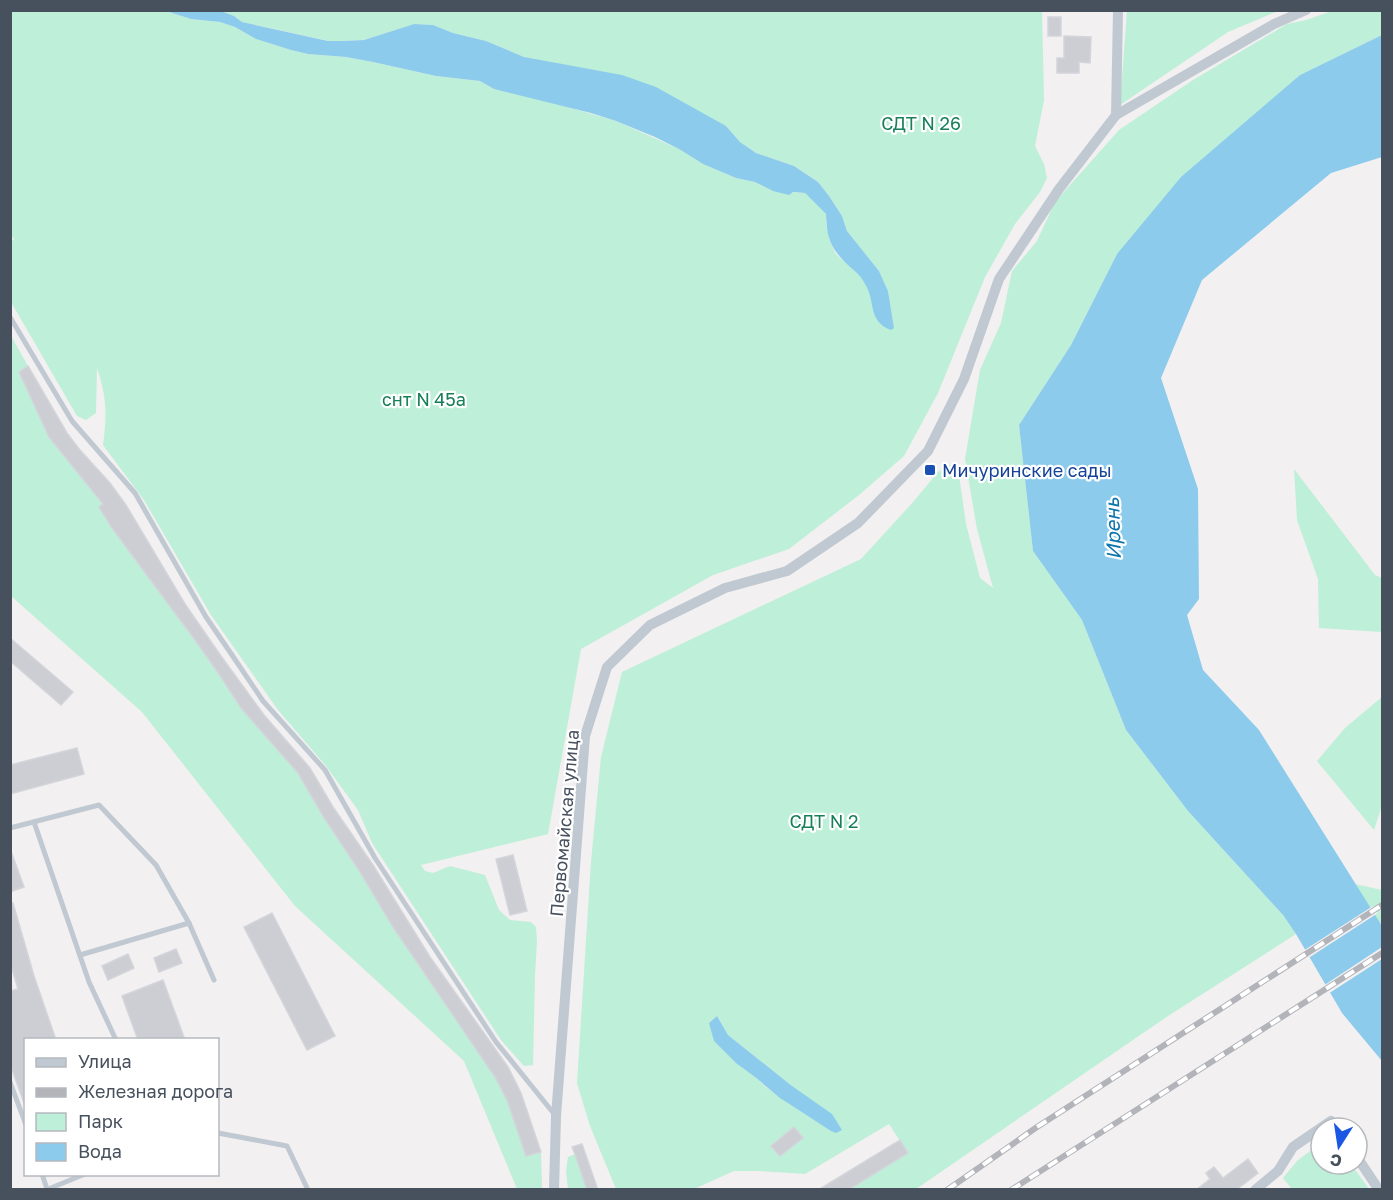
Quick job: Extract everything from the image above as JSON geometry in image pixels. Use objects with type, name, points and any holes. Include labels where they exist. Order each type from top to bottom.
[{"type":"street","points":[[1116,115],[1119,10]]},
{"type":"street","name":"Первомайская улица","points":[[554,1190],[556,1116],[585,736],[607,667],[650,625],[725,588],[787,571],[858,523],[928,451],[964,379],[999,279],[1059,189],[1116,115],[1274,24],[1306,10]]},
{"type":"street","points":[[1255,1190],[1278,1171],[1293,1147],[1309,1138]]},
{"type":"street","points":[[1369,1175],[1379,1190]]},
{"type":"lane","points":[[10,317],[72,421],[135,493],[206,617],[263,701],[325,770],[375,858],[496,1042],[556,1116]]},
{"type":"lane","points":[[10,828],[99,805],[156,865],[189,923],[214,980]]},
{"type":"lane","points":[[34,822],[89,982],[115,1038]]},
{"type":"lane","points":[[80,955],[189,923]]},
{"type":"lane","points":[[10,1082],[24,1120]]},
{"type":"lane","points":[[219,1133],[287,1146],[308,1190]]},
{"type":"lane","points":[[47,1189],[80,1176]]},
{"type":"green space","name":"снт N 45а","points":[[11,11],[166,11],[191,19],[220,22],[235,27],[256,39],[291,50],[308,54],[346,57],[436,76],[480,81],[494,89],[547,101],[616,121],[736,178],[755,182],[773,191],[805,193],[826,214],[826,224],[835,253],[861,277],[870,291],[871,302],[894,328],[888,291],[879,271],[847,231],[842,216],[818,182],[794,166],[756,153],[740,142],[726,126],[552,63],[524,57],[486,41],[453,33],[433,25],[414,24],[364,40],[329,41],[242,22],[221,11],[1042,11],[1044,100],[1035,146],[1044,164],[1047,178],[1040,192],[1015,224],[985,277],[938,393],[904,456],[859,495],[789,549],[713,575],[581,649],[548,834],[421,865],[425,871],[433,873],[450,866],[485,875],[499,910],[510,920],[531,922],[536,927],[533,1065],[524,1066],[501,1040],[372,843],[358,810],[326,766],[278,710],[211,615],[144,500],[103,445],[105,406],[97,368],[96,413],[86,420],[77,416],[11,302],[10,238],[15,241],[10,233]]},
{"type":"green space","points":[[1127,11],[1278,11],[1228,32],[1120,105]]},
{"type":"green space","name":"СДТ N 2","points":[[1332,11],[1382,11],[1382,35],[1300,75],[1117,254],[1071,345],[1019,425],[1033,551],[1082,620],[1126,730],[1188,811],[1283,915],[1296,934],[1165,1018],[916,1189],[848,1189],[908,1153],[889,1124],[805,1174],[734,1171],[694,1189],[616,1189],[590,1126],[577,1083],[591,862],[601,757],[622,672],[861,559],[938,472],[952,464],[959,475],[966,524],[980,578],[993,588],[977,529],[965,459],[980,370],[1001,323],[1012,271],[1037,241],[1055,202],[1119,130],[1193,80],[1287,24]],"holes":[[[717,1016],[728,1035],[792,1086],[836,1133],[767,1088],[709,1023]]]},
{"type":"green space","points":[[10,334],[28,366],[19,372],[49,437],[103,504],[99,507],[112,528],[147,573],[241,708],[298,773],[393,927],[495,1077],[507,1100],[526,1156],[541,1152],[542,1189],[517,1189],[464,1061],[295,906],[142,712],[11,596]]},
{"type":"green space","points":[[1294,469],[1375,575],[1382,578],[1382,632],[1319,628],[1318,579],[1297,520]]},
{"type":"green space","points":[[1382,697],[1382,805],[1374,830],[1317,761],[1345,728]]},
{"type":"green space","points":[[1355,884],[1382,890],[1382,926]]},
{"type":"green space","points":[[1309,1152],[1309,1176],[1360,1176],[1369,1189],[1292,1189],[1283,1178],[1297,1161]]},
{"type":"green space","points":[[575,1154],[587,1189],[568,1190],[566,1171],[568,1157]]},
{"type":"water","points":[[166,11],[221,11],[242,22],[328,41],[364,40],[414,24],[433,25],[453,33],[486,41],[524,57],[622,75],[656,87],[726,126],[740,142],[756,153],[794,166],[818,182],[842,216],[847,231],[879,271],[888,291],[894,328],[891,330],[878,321],[863,281],[838,255],[831,244],[826,214],[805,193],[793,192],[789,195],[773,191],[755,182],[736,178],[703,164],[655,137],[616,121],[494,89],[480,81],[436,76],[346,57],[308,54],[256,39],[235,27],[220,22],[191,19]]},
{"type":"water","name":"Ирень","points":[[1382,35],[1382,157],[1331,173],[1202,280],[1161,378],[1198,489],[1199,599],[1187,615],[1203,670],[1259,730],[1382,926],[1382,1061],[1342,1013],[1283,915],[1188,811],[1126,730],[1082,620],[1033,551],[1019,425],[1071,345],[1117,254],[1181,177],[1300,75]]},
{"type":"water","points":[[717,1016],[728,1035],[792,1086],[832,1114],[842,1130],[836,1133],[831,1131],[780,1098],[736,1063],[714,1041],[709,1023]]},
{"type":"pier","points":[[1373,906],[1378,913],[1307,959],[1303,951]]},
{"type":"pier","points":[[1382,947],[1382,959],[1328,994],[1323,986]]},
{"type":"building","points":[[1048,17],[1061,17],[1061,36],[1048,36]]},
{"type":"building","points":[[1064,36],[1091,37],[1090,63],[1079,62],[1079,73],[1057,73],[1057,58],[1064,58]]},
{"type":"building","points":[[28,366],[67,433],[126,505],[185,604],[221,656],[264,715],[310,768],[430,957],[508,1067],[521,1093],[541,1152],[526,1156],[507,1100],[495,1077],[393,927],[298,773],[241,708],[195,640],[112,528],[99,507],[103,504],[49,437],[19,372]]},
{"type":"building","points":[[10,638],[73,692],[61,705],[10,661]]},
{"type":"building","points":[[77,748],[84,774],[10,794],[10,765]]},
{"type":"building","points":[[10,854],[12,854],[24,887],[10,892]]},
{"type":"building","points":[[513,855],[527,911],[510,915],[496,859]]},
{"type":"building","points":[[10,903],[13,903],[55,1038],[24,1038],[24,1103],[10,1064],[10,991],[18,989],[10,962]]},
{"type":"building","points":[[272,913],[335,1036],[307,1050],[244,927]]},
{"type":"building","points":[[176,949],[182,963],[159,972],[154,958]]},
{"type":"building","points":[[128,954],[134,968],[108,980],[102,966]]},
{"type":"building","points":[[163,980],[184,1038],[137,1038],[122,996]]},
{"type":"building","points":[[794,1127],[803,1138],[780,1156],[771,1146]]},
{"type":"building","points":[[900,1140],[908,1153],[848,1190],[818,1190]]},
{"type":"building","points":[[582,1144],[598,1190],[587,1190],[572,1147]]},
{"type":"building","points":[[1248,1159],[1258,1173],[1236,1190],[1196,1190],[1210,1179],[1206,1173],[1214,1167],[1223,1178]]},
{"type":"railway","points":[[947,1190],[1037,1127],[1382,905]]},
{"type":"railway","points":[[1011,1190],[1382,953]]},
{"type":"place","name":"Мичуринские сады","points":[[930,470]]},
{"type":"park label","name":"СДТ N 26","points":[[921,123]]}]
